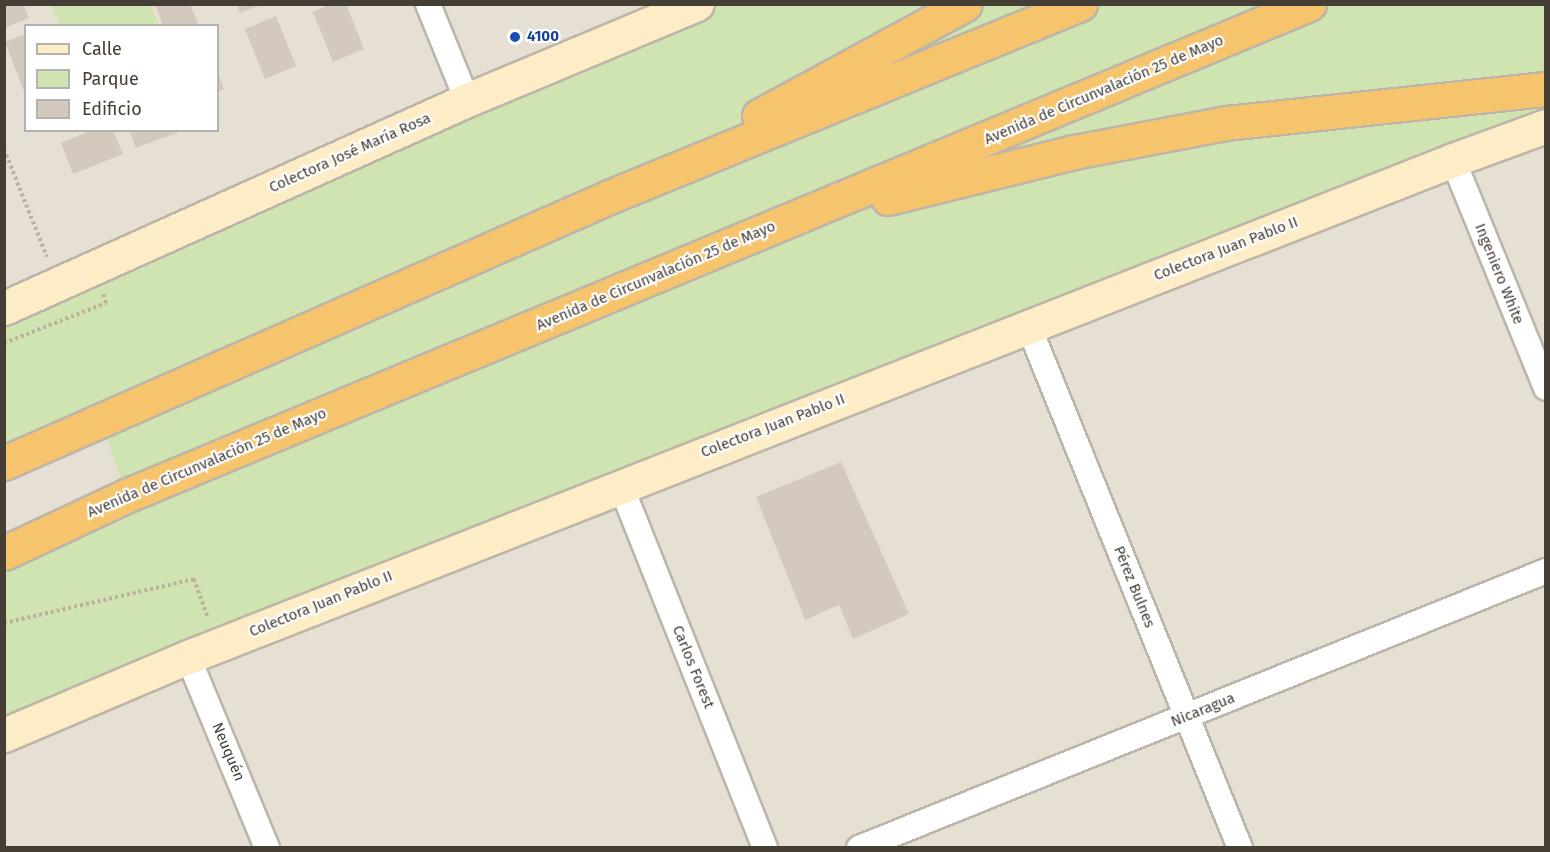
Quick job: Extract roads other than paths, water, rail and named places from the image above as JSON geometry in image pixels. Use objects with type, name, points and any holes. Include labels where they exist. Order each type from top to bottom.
[{"type":"highway","points":[[609,197],[965,4]]},
{"type":"highway","points":[[4,463],[609,197],[1080,4]]},
{"type":"highway","name":"Avenida de Circunvalación 25 de Mayo","points":[[4,554],[128,495],[1309,4]]},
{"type":"highway","points":[[761,232],[1074,152],[1226,123],[1545,89]]},
{"type":"main road","name":"Colectora José María Rosa","points":[[4,308],[467,100],[697,4]]},
{"type":"main road","name":"Colectora Juan Pablo II","points":[[4,735],[203,651],[1453,160],[1545,126]]},
{"type":"street","points":[[428,4],[467,100]]},
{"type":"street","name":"Ingeniero White","points":[[1453,160],[1545,388]]},
{"type":"street","name":"Pérez Bulnes","points":[[1029,327],[1240,848]]},
{"type":"street","name":"Carlos Forest","points":[[621,486],[765,848]]},
{"type":"street","name":"Nicaragua","points":[[859,848],[1545,571]]},
{"type":"street","name":"Neuquén","points":[[203,651],[267,848]]},
{"type":"place","name":"4100","points":[[515,37]]}]
